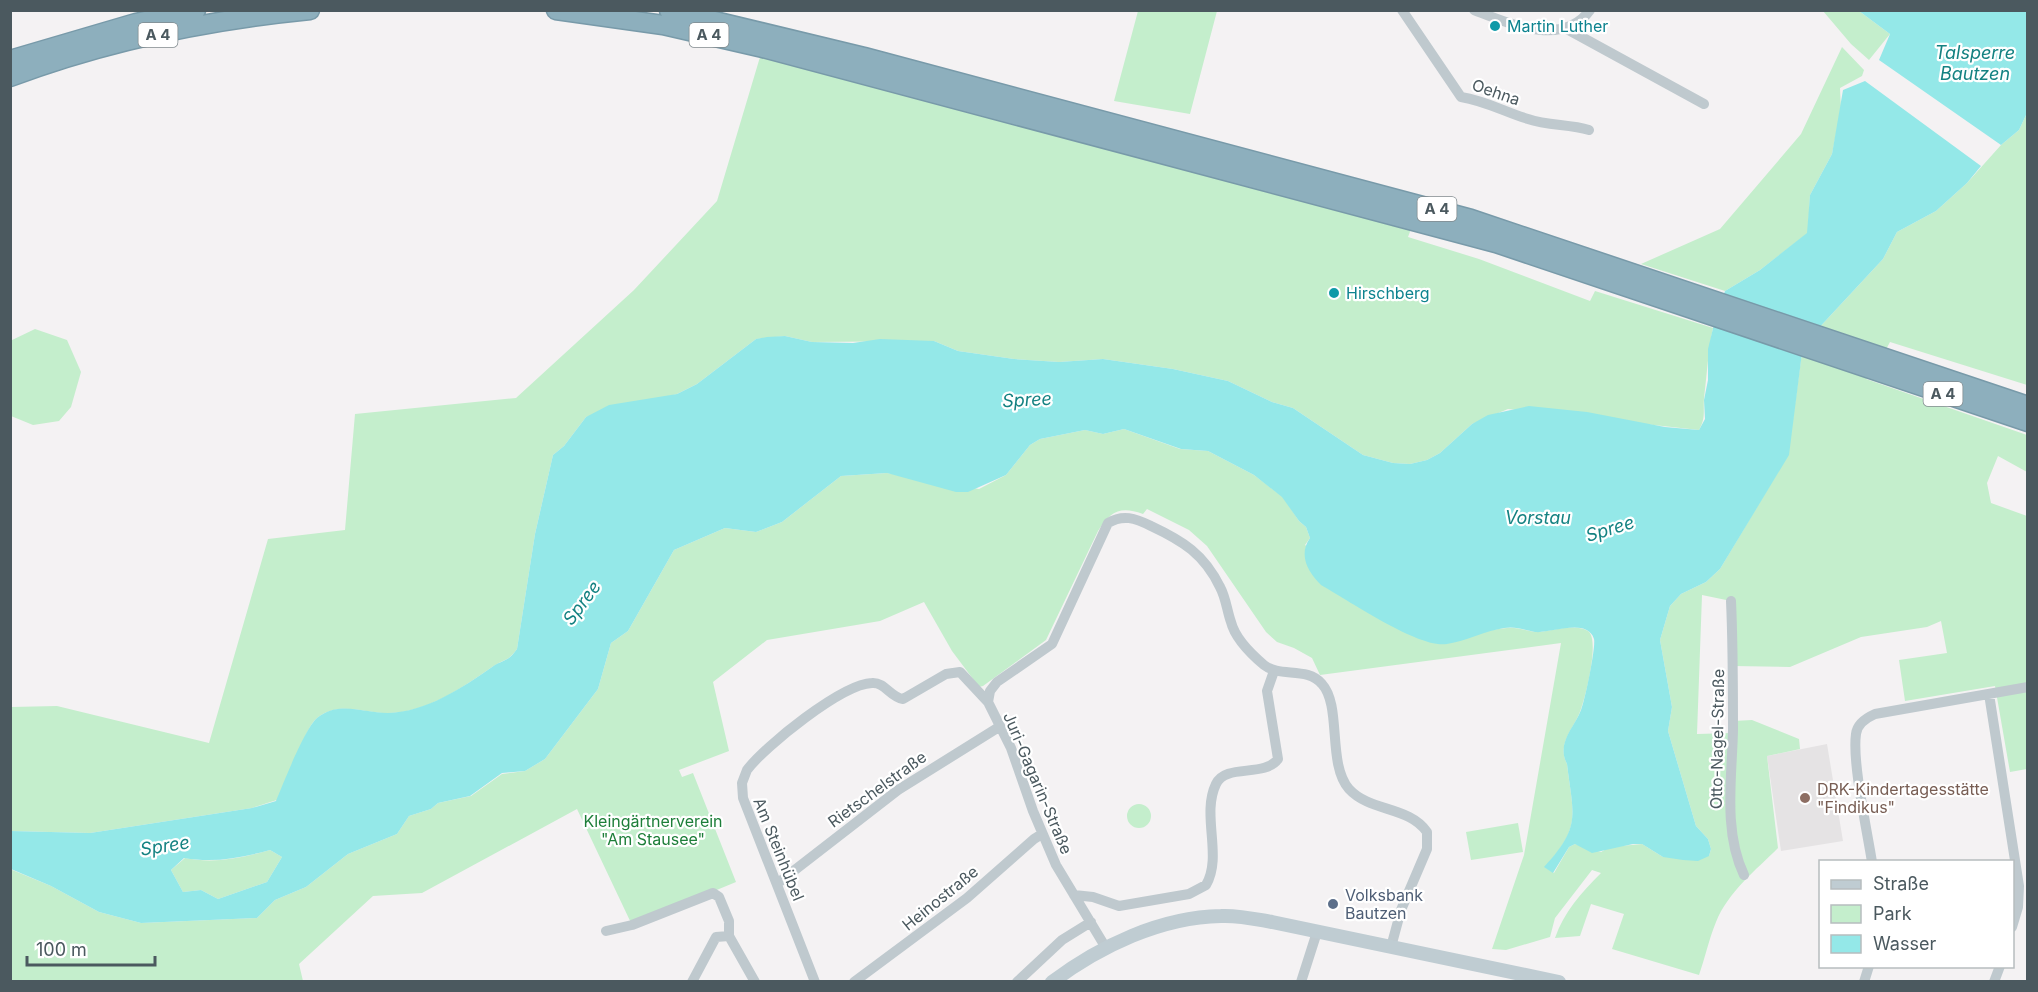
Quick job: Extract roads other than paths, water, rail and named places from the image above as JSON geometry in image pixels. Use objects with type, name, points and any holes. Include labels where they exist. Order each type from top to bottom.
[{"type":"highway","name":"A 4","points":[[10,60],[136,23],[196,10]]},
{"type":"highway","name":"A 4","points":[[10,77],[86,53],[154,36],[238,19],[310,10]]},
{"type":"highway","name":"A 4","points":[[556,10],[663,25],[728,39],[1167,146]]},
{"type":"highway","name":"A 4","points":[[669,10],[830,49],[1200,155],[1471,219],[1666,291],[1862,358],[2028,422]]},
{"type":"highway","name":"A 4","points":[[1862,358],[2028,405]]},
{"type":"street","name":"Oehna","points":[[1402,10],[1461,97],[1493,104],[1528,119],[1589,130]]},
{"type":"street","points":[[1474,10],[1532,29],[1565,28],[1582,20],[1590,10]]},
{"type":"street","points":[[1565,28],[1704,104]]},
{"type":"street","name":"Juri-Gagarin-Straße","points":[[1106,948],[1056,866],[1042,834],[1011,748],[988,702],[993,686],[1052,644],[1108,524],[1118,518],[1126,517],[1138,520],[1183,541],[1196,552],[1220,587],[1235,634],[1264,665],[1274,671]]},
{"type":"street","name":"Otto-Nagel-Straße","points":[[1731,601],[1733,666],[1730,790],[1735,857],[1744,874]]},
{"type":"street","points":[[1074,895],[1093,897],[1119,906],[1189,894],[1206,885],[1212,870],[1211,821],[1213,792],[1217,781],[1229,774],[1265,768],[1278,759],[1267,691],[1274,671],[1311,676],[1323,684],[1330,704],[1339,769],[1348,788],[1361,798],[1412,818],[1427,832],[1427,849],[1401,910],[1391,947]]},
{"type":"street","name":"Am Steinhübel","points":[[815,981],[778,883],[742,798],[742,783],[747,770],[833,698],[874,682],[881,684],[896,698],[903,699],[946,674],[960,672],[965,674],[988,702]]},
{"type":"street","points":[[1872,860],[1857,760],[1856,734],[1859,725],[1875,714],[2028,687]]},
{"type":"street","points":[[1989,694],[2019,886],[2019,907],[2014,924]]},
{"type":"street","name":"Rietschelstraße","points":[[778,883],[898,790],[999,727]]},
{"type":"street","name":"Heinostraße","points":[[854,981],[930,927],[1042,834]]},
{"type":"street","points":[[606,931],[632,925],[713,893],[719,897],[729,921],[729,936],[755,981]]},
{"type":"street","points":[[1052,981],[1106,948],[1175,922],[1212,916],[1237,916],[1550,981]]},
{"type":"street","points":[[1017,981],[1062,940],[1091,922]]},
{"type":"street","points":[[1301,981],[1317,932]]},
{"type":"street","points":[[692,981],[716,937],[729,936]]},
{"type":"street","points":[[742,981],[748,969]]},
{"type":"water","name":"Talsperre Bautzen","points":[[1859,11],[2027,11],[2027,113],[2019,130],[2001,145],[1879,60],[1890,34]]},
{"type":"water","name":"Vorstau","points":[[1865,81],[1981,166],[1967,183],[1936,211],[1897,232],[1883,259],[1803,345],[1789,455],[1720,569],[1706,582],[1681,594],[1670,606],[1660,640],[1672,707],[1668,731],[1696,826],[1708,839],[1711,849],[1709,856],[1698,861],[1663,857],[1642,844],[1592,853],[1575,844],[1569,847],[1553,873],[1544,867],[1570,830],[1572,808],[1564,749],[1567,736],[1581,710],[1587,685],[1594,644],[1590,632],[1576,628],[1535,632],[1508,628],[1447,644],[1435,644],[1419,639],[1365,612],[1321,585],[1312,575],[1306,563],[1306,544],[1310,538],[1306,527],[1282,497],[1254,475],[1208,451],[1181,449],[1124,429],[1103,434],[1085,430],[1040,439],[1030,445],[1006,475],[968,492],[956,492],[887,473],[841,476],[782,522],[756,532],[725,528],[674,550],[628,631],[611,643],[598,689],[545,759],[525,771],[502,773],[470,796],[438,803],[431,809],[409,816],[397,834],[348,854],[306,887],[275,900],[257,918],[141,923],[99,912],[51,886],[11,869],[11,831],[90,833],[252,808],[276,801],[312,724],[325,713],[343,709],[402,712],[430,704],[456,691],[508,658],[517,649],[535,534],[553,455],[564,446],[586,417],[609,405],[677,394],[697,384],[756,339],[785,336],[812,342],[853,343],[880,339],[934,341],[958,351],[1014,359],[1059,362],[1103,359],[1173,369],[1228,381],[1272,402],[1293,408],[1363,455],[1393,463],[1410,464],[1427,460],[1440,453],[1472,424],[1488,415],[1529,406],[1587,412],[1665,427],[1699,430],[1705,419],[1704,400],[1708,380],[1708,349],[1725,291],[1760,270],[1807,233],[1810,195],[1832,154],[1843,90]],"holes":[[[270,850],[282,857],[267,882],[218,899],[201,890],[183,892],[171,870],[184,858],[227,859]]]},
{"type":"place","name":"Martin Luther","points":[[1495,26]]},
{"type":"place","name":"Hirschberg","points":[[1334,293]]},
{"type":"place","name":"DRK-Kindertagesstätte \"Findikus\"","points":[[1805,798]]},
{"type":"place","name":"Volksbank Bautzen","points":[[1333,904]]},
{"type":"water label","name":"Spree","points":[[1027,400]]},
{"type":"water label","name":"Spree","points":[[1610,529]]},
{"type":"water label","name":"Spree","points":[[582,603]]},
{"type":"water label","name":"Spree","points":[[165,846]]},
{"type":"park label","name":"Kleingärtnerverein \"Am Stausee\"","points":[[653,830]]}]
